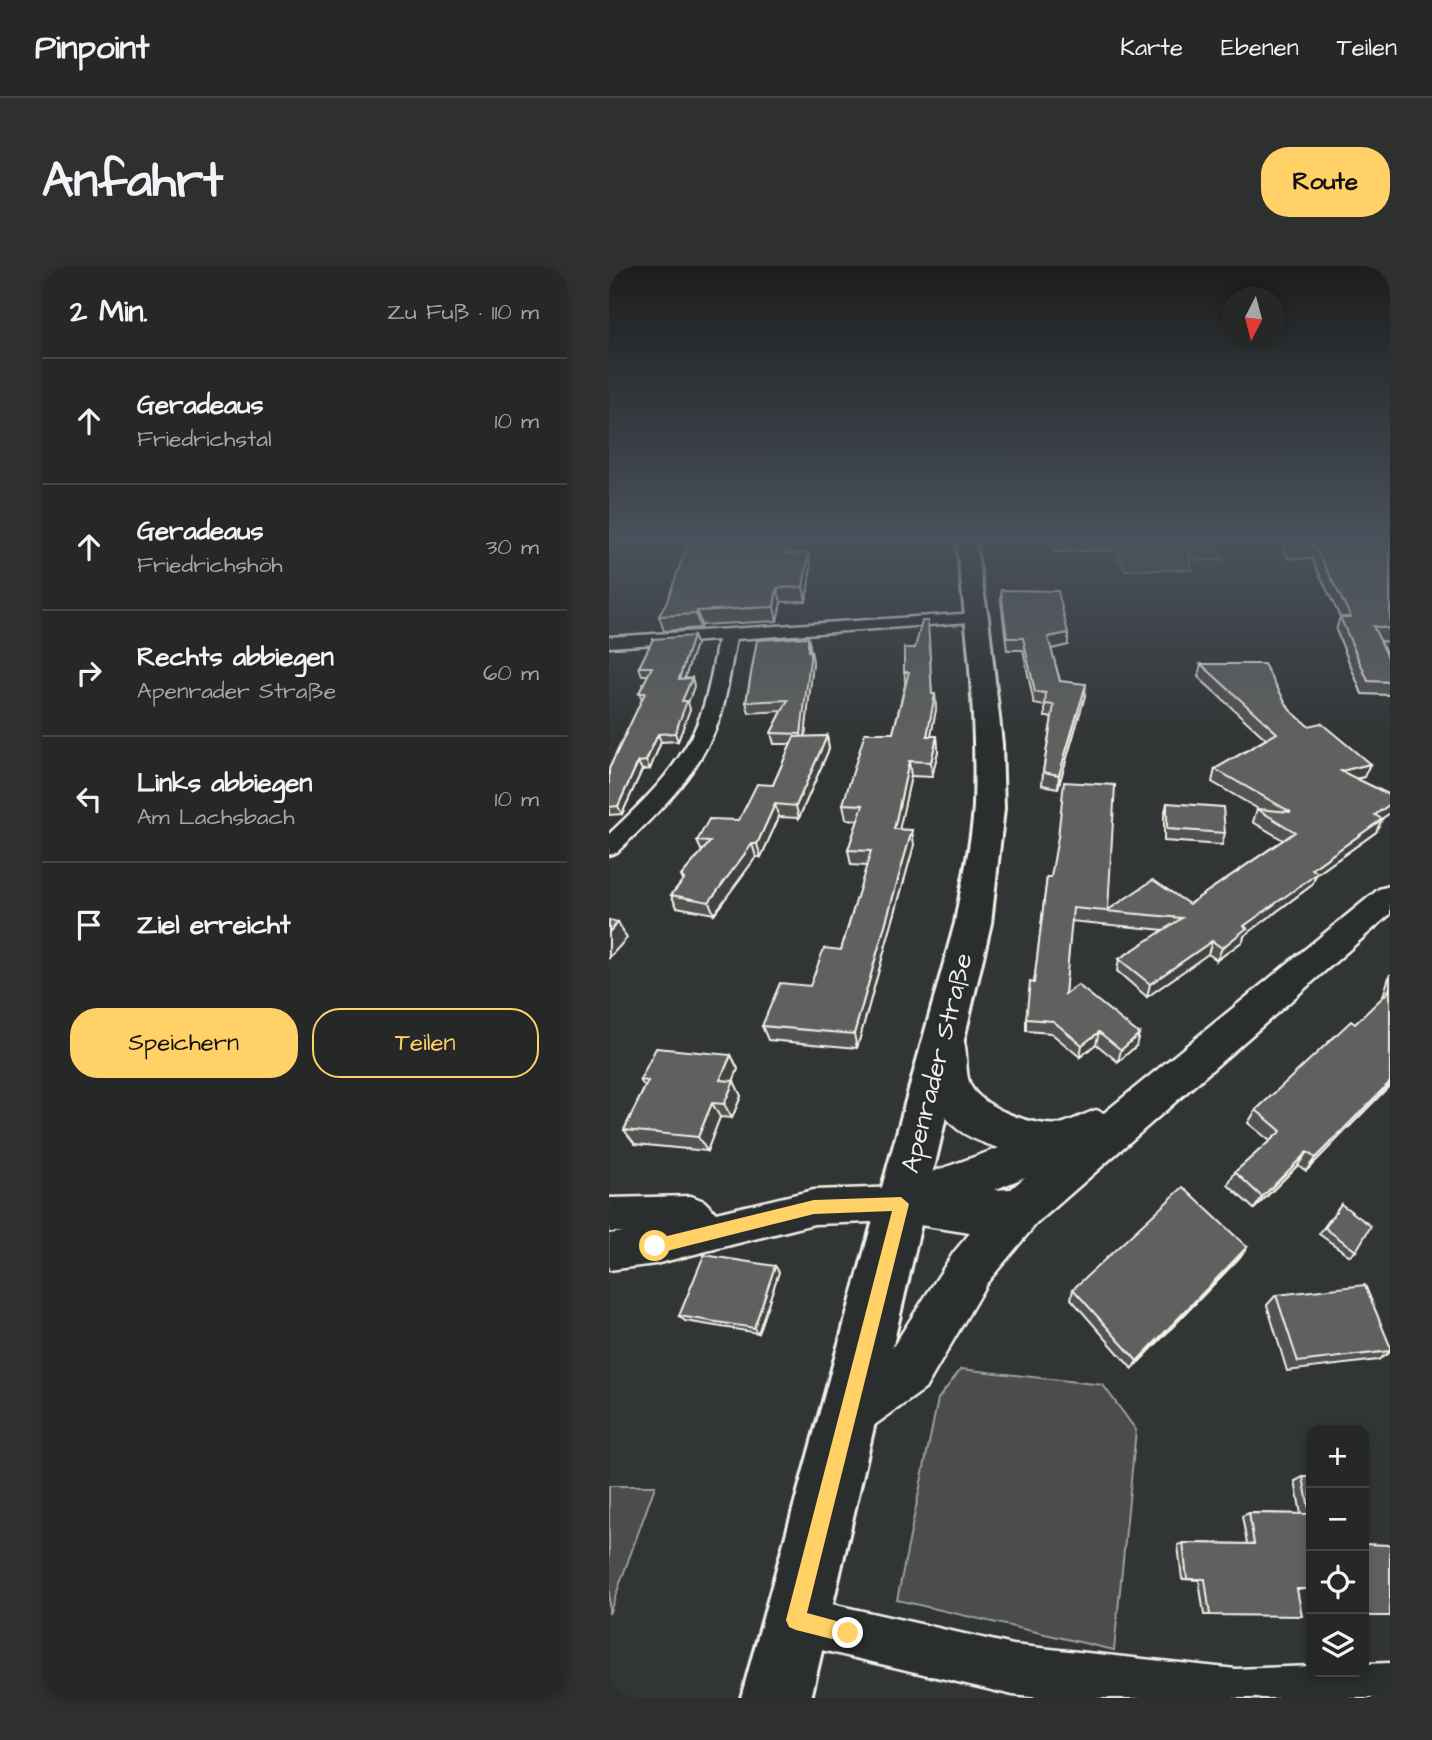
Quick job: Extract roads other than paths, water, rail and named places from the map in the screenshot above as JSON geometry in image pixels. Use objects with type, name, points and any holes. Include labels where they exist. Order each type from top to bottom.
[{"type":"main road","name":"Apenrader Straße","points":[[776,1698],[973,923],[989,809],[988,744],[975,605]]},
{"type":"street","points":[[609,642],[977,618]]},
{"type":"street","points":[[609,847],[669,787],[693,752],[711,715],[728,634]]},
{"type":"street","points":[[848,1413],[907,1371],[970,1268],[1020,1209],[1390,897]]},
{"type":"street","points":[[947,1025],[950,1087],[964,1111],[997,1130],[1062,1144]]},
{"type":"street","points":[[901,1204],[949,1189],[1062,1144],[1140,1106]]},
{"type":"street","points":[[609,1252],[655,1246],[814,1207],[901,1204],[983,1213],[1020,1209]]},
{"type":"street","points":[[609,1215],[691,1213],[710,1232]]},
{"type":"street","points":[[796,1620],[1013,1670],[1236,1696],[1390,1688]]}]
